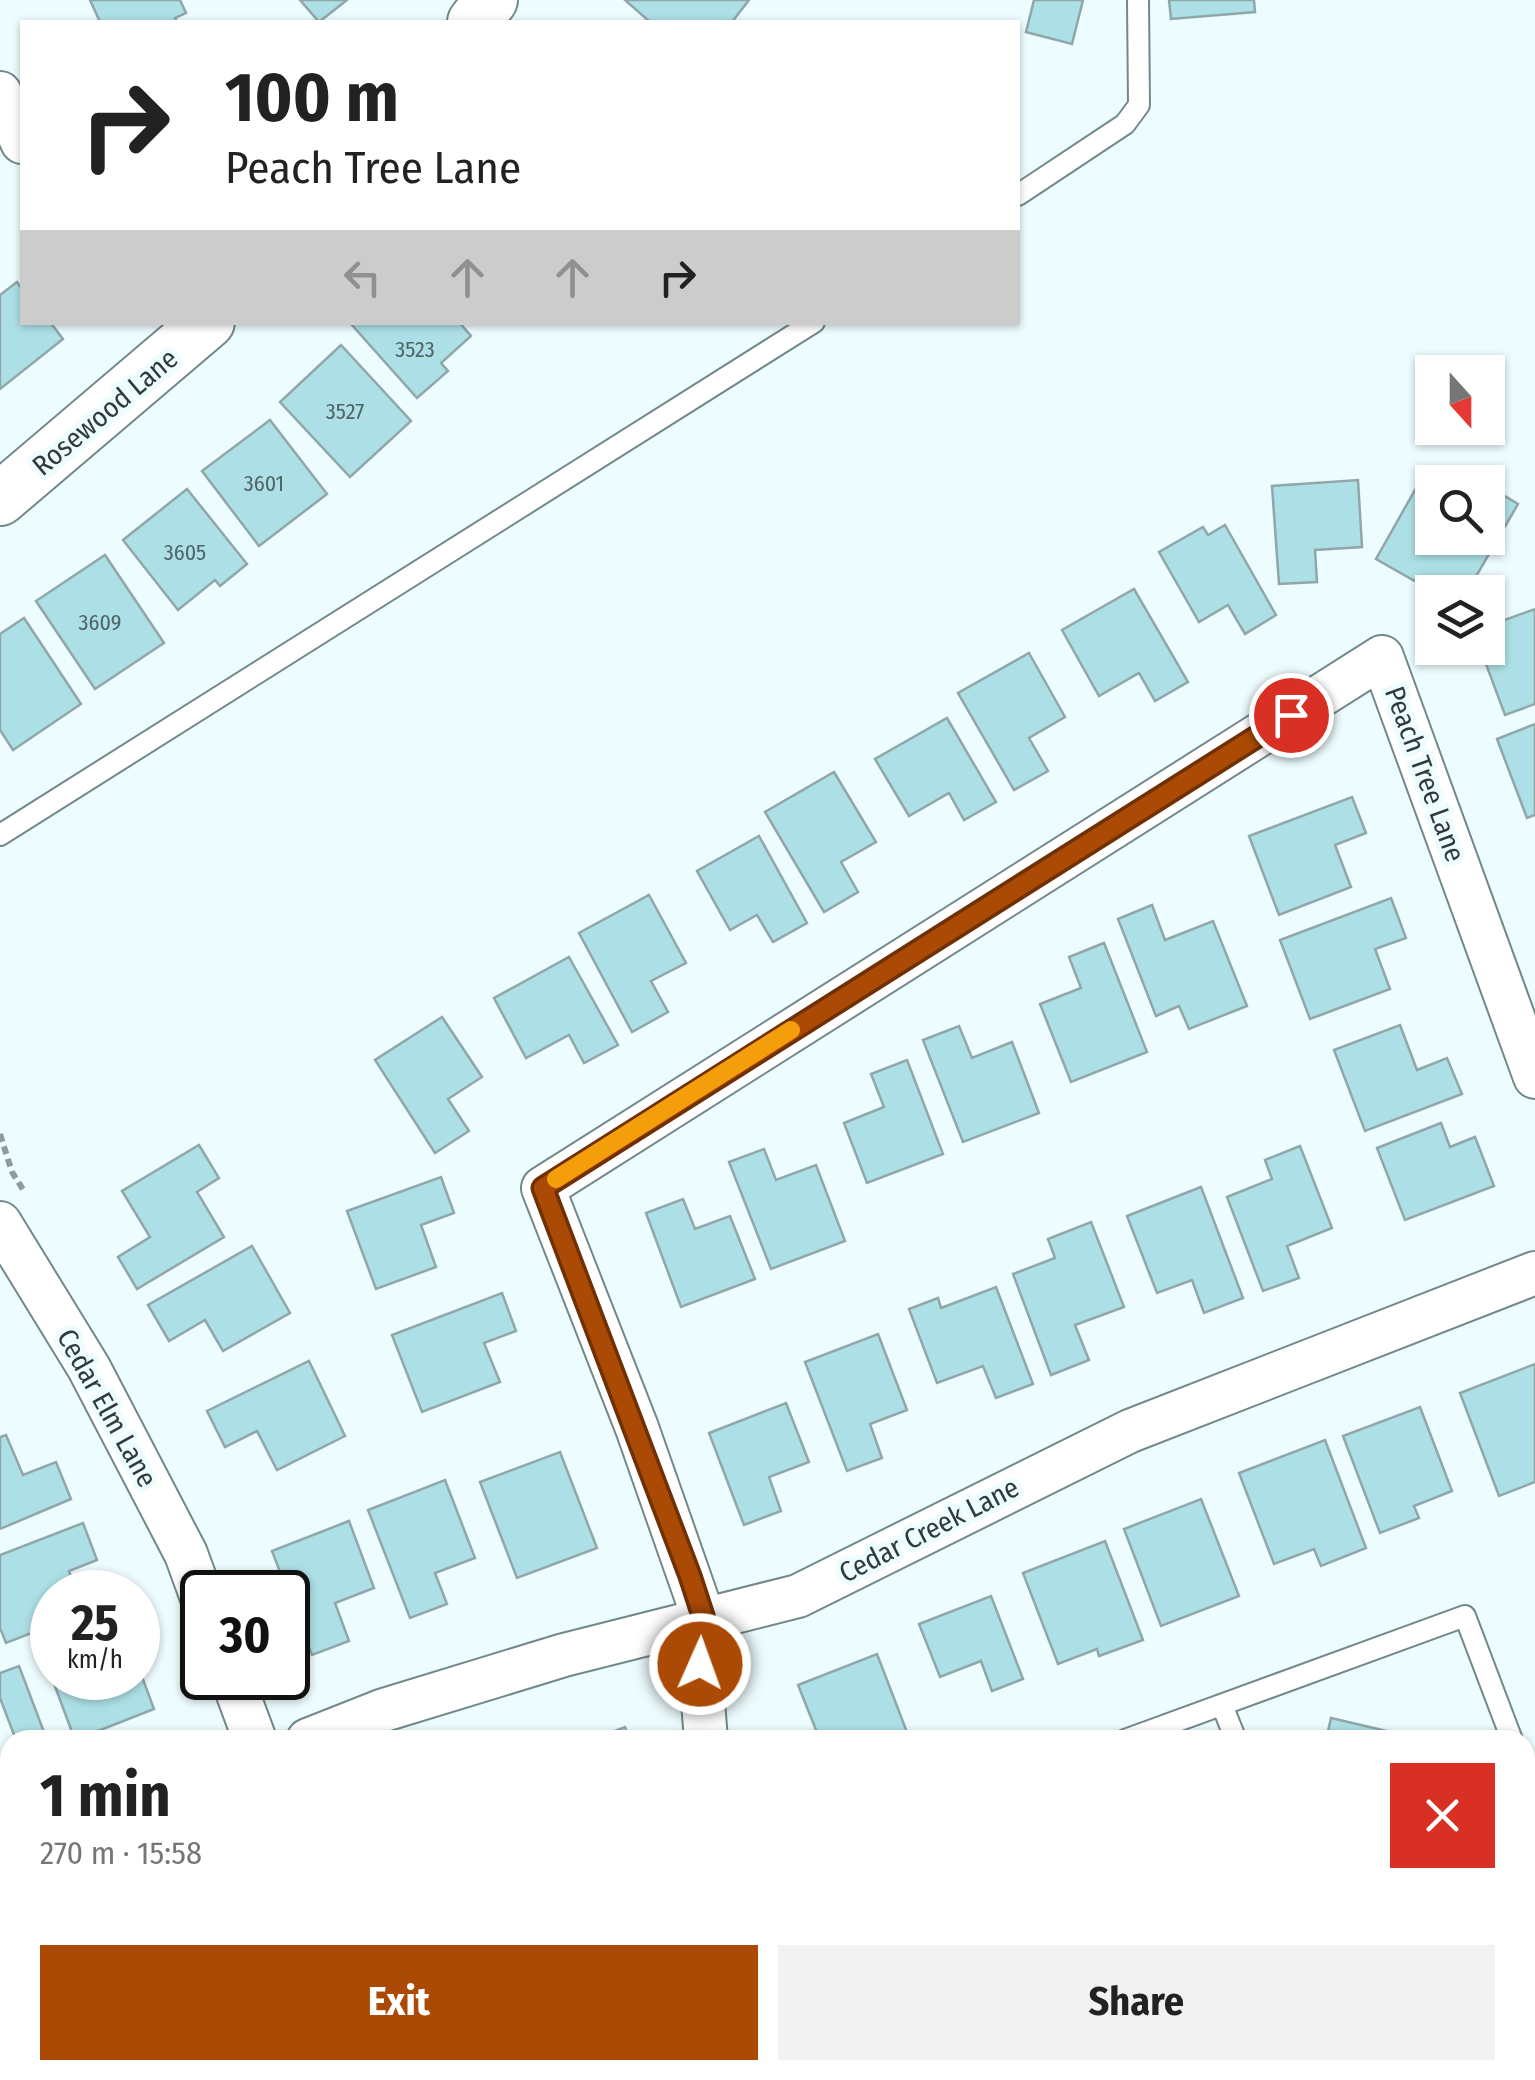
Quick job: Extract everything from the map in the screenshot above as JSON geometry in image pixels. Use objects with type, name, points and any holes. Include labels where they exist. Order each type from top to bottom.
[{"type":"street","points":[[0,93],[20,138]]},
{"type":"street","name":"Rosewood Lane","points":[[0,499],[185,330]]},
{"type":"street","name":"Peach Tree Lane","points":[[705,1622],[637,1428],[543,1188],[1382,657],[1535,1077]]},
{"type":"street","name":"Cedar Elm Lane","points":[[14,1211],[192,1570]]},
{"type":"street","name":"Cedar Creek Lane","points":[[333,1730],[384,1710],[546,1660],[798,1596],[1130,1431],[1535,1273]]},
{"type":"street","points":[[705,1622],[700,1664],[705,1730]]},
{"type":"street","points":[[240,1700],[251,1730]]},
{"type":"lane","points":[[1020,194],[1125,124],[1139,105],[1138,0]]},
{"type":"lane","points":[[0,834],[809,325]]},
{"type":"lane","points":[[1152,1730],[1465,1616],[1508,1730]]},
{"type":"lane","points":[[1222,1704],[1232,1730]]},
{"type":"path","points":[[0,1134],[12,1172],[14,1211]]},
{"type":"building","points":[[90,0],[180,0],[186,13],[176,20],[99,20]]},
{"type":"building","points":[[300,0],[347,0],[322,20]]},
{"type":"building","points":[[625,0],[749,0],[734,20],[648,20]]},
{"type":"building","points":[[1034,0],[1083,0],[1072,44],[1026,32]]},
{"type":"building","points":[[1169,0],[1254,0],[1255,12],[1171,19]]},
{"type":"building","points":[[17,282],[20,325],[52,325],[63,339],[0,389],[0,295]]},
{"type":"building","points":[[352,325],[462,325],[471,336],[441,363],[448,371],[417,398]]},
{"type":"building","points":[[341,345],[411,421],[350,477],[280,402]]},
{"type":"building","points":[[270,420],[327,494],[259,546],[202,471]]},
{"type":"building","points":[[1358,480],[1362,547],[1315,550],[1317,582],[1279,584],[1272,486]]},
{"type":"building","points":[[187,489],[247,564],[220,586],[215,580],[178,610],[123,540]]},
{"type":"building","points":[[1415,490],[1415,555],[1488,555],[1477,575],[1415,575],[1415,581],[1376,559]]},
{"type":"building","points":[[1505,496],[1518,504],[1505,526]]},
{"type":"building","points":[[1225,525],[1276,615],[1245,634],[1228,605],[1199,622],[1159,552],[1203,527],[1208,535]]},
{"type":"building","points":[[105,555],[164,643],[95,689],[36,601]]},
{"type":"building","points":[[1134,589],[1188,682],[1155,701],[1139,673],[1099,696],[1062,630]]},
{"type":"building","points":[[1535,609],[1535,704],[1505,715],[1486,665],[1505,665],[1505,620]]},
{"type":"building","points":[[24,618],[81,704],[13,750],[0,730],[0,634]]},
{"type":"building","points":[[1029,653],[1065,717],[1029,738],[1048,771],[1014,790],[958,693]]},
{"type":"building","points":[[947,718],[996,802],[964,820],[949,793],[909,816],[875,759]]},
{"type":"building","points":[[1535,724],[1535,815],[1527,818],[1497,739]]},
{"type":"building","points":[[834,772],[876,842],[841,862],[858,892],[824,912],[765,812]]},
{"type":"building","points":[[1352,797],[1366,833],[1335,845],[1351,887],[1279,915],[1249,836]]},
{"type":"building","points":[[759,836],[807,923],[773,942],[757,915],[730,930],[697,871]]},
{"type":"building","points":[[649,895],[686,963],[651,981],[668,1012],[632,1032],[579,933]]},
{"type":"building","points":[[1391,898],[1406,938],[1375,949],[1390,989],[1310,1019],[1280,940]]},
{"type":"building","points":[[1152,905],[1165,940],[1213,921],[1247,1006],[1189,1029],[1179,1006],[1156,1016],[1118,919]]},
{"type":"building","points":[[1104,943],[1147,1052],[1071,1082],[1040,1004],[1081,988],[1069,957]]},
{"type":"building","points":[[569,957],[618,1045],[584,1063],[569,1035],[526,1058],[494,998]]},
{"type":"building","points":[[442,1017],[482,1077],[448,1099],[469,1131],[435,1153],[375,1060]]},
{"type":"building","points":[[1400,1025],[1417,1070],[1447,1058],[1462,1094],[1365,1131],[1334,1050]]},
{"type":"building","points":[[959,1026],[972,1058],[1012,1042],[1039,1113],[963,1142],[923,1040]]},
{"type":"building","points":[[907,1060],[943,1154],[867,1183],[844,1123],[884,1107],[871,1074]]},
{"type":"building","points":[[1441,1123],[1450,1147],[1475,1137],[1494,1186],[1405,1220],[1377,1148]]},
{"type":"building","points":[[199,1145],[219,1178],[197,1192],[224,1237],[137,1289],[118,1257],[150,1237],[122,1191]]},
{"type":"building","points":[[1300,1146],[1332,1228],[1287,1246],[1299,1278],[1263,1291],[1227,1197],[1272,1179],[1265,1160]]},
{"type":"building","points":[[764,1149],[776,1180],[816,1165],[845,1241],[771,1269],[729,1162]]},
{"type":"building","points":[[441,1177],[454,1213],[421,1225],[436,1267],[376,1289],[347,1211]]},
{"type":"building","points":[[1201,1187],[1243,1298],[1204,1313],[1192,1280],[1157,1293],[1127,1216]]},
{"type":"building","points":[[683,1199],[695,1229],[730,1216],[755,1279],[681,1307],[646,1213]]},
{"type":"building","points":[[1091,1222],[1124,1307],[1075,1325],[1089,1360],[1051,1375],[1013,1274],[1055,1258],[1048,1239]]},
{"type":"building","points":[[252,1246],[290,1313],[223,1351],[205,1320],[169,1341],[148,1305]]},
{"type":"building","points":[[996,1287],[1033,1384],[996,1398],[983,1366],[937,1383],[909,1309],[938,1298],[941,1308]]},
{"type":"building","points":[[502,1293],[516,1331],[484,1343],[500,1382],[422,1412],[392,1335]]},
{"type":"building","points":[[878,1334],[907,1410],[870,1424],[882,1458],[847,1471],[805,1362]]},
{"type":"building","points":[[309,1361],[345,1436],[277,1470],[257,1431],[225,1447],[207,1411]]},
{"type":"building","points":[[1535,1364],[1535,1482],[1499,1496],[1460,1393]]},
{"type":"building","points":[[786,1403],[809,1462],[769,1477],[781,1511],[744,1525],[709,1433]]},
{"type":"building","points":[[1420,1407],[1452,1491],[1414,1506],[1419,1518],[1380,1533],[1343,1436]]},
{"type":"building","points":[[6,1435],[23,1475],[56,1462],[71,1499],[0,1529],[0,1437]]},
{"type":"building","points":[[1325,1440],[1366,1548],[1321,1566],[1314,1549],[1274,1564],[1239,1473]]},
{"type":"building","points":[[560,1452],[597,1548],[517,1578],[480,1482]]},
{"type":"building","points":[[445,1480],[475,1558],[435,1573],[447,1604],[410,1618],[368,1510]]},
{"type":"building","points":[[1201,1499],[1239,1596],[1161,1626],[1124,1529]]},
{"type":"building","points":[[349,1521],[374,1588],[335,1603],[349,1641],[312,1655],[310,1570],[279,1570],[272,1551]]},
{"type":"building","points":[[83,1523],[97,1560],[72,1570],[30,1570],[30,1634],[6,1643],[0,1628],[0,1555]]},
{"type":"building","points":[[1105,1541],[1143,1640],[1099,1656],[1097,1649],[1058,1664],[1023,1573]]},
{"type":"building","points":[[991,1596],[1023,1679],[992,1691],[981,1661],[940,1677],[919,1624]]},
{"type":"building","points":[[877,1654],[906,1730],[816,1730],[798,1685]]},
{"type":"building","points":[[19,1666],[43,1730],[12,1730],[0,1698],[0,1673]]},
{"type":"building","points":[[60,1700],[151,1700],[154,1709],[100,1730],[71,1730]]},
{"type":"building","points":[[1331,1718],[1382,1730],[1328,1730]]},
{"type":"slow traffic","points":[[556,1179],[791,1030]]},
{"type":"route","points":[[700,1664],[705,1622],[690,1576],[543,1188],[1291,715]]}]
